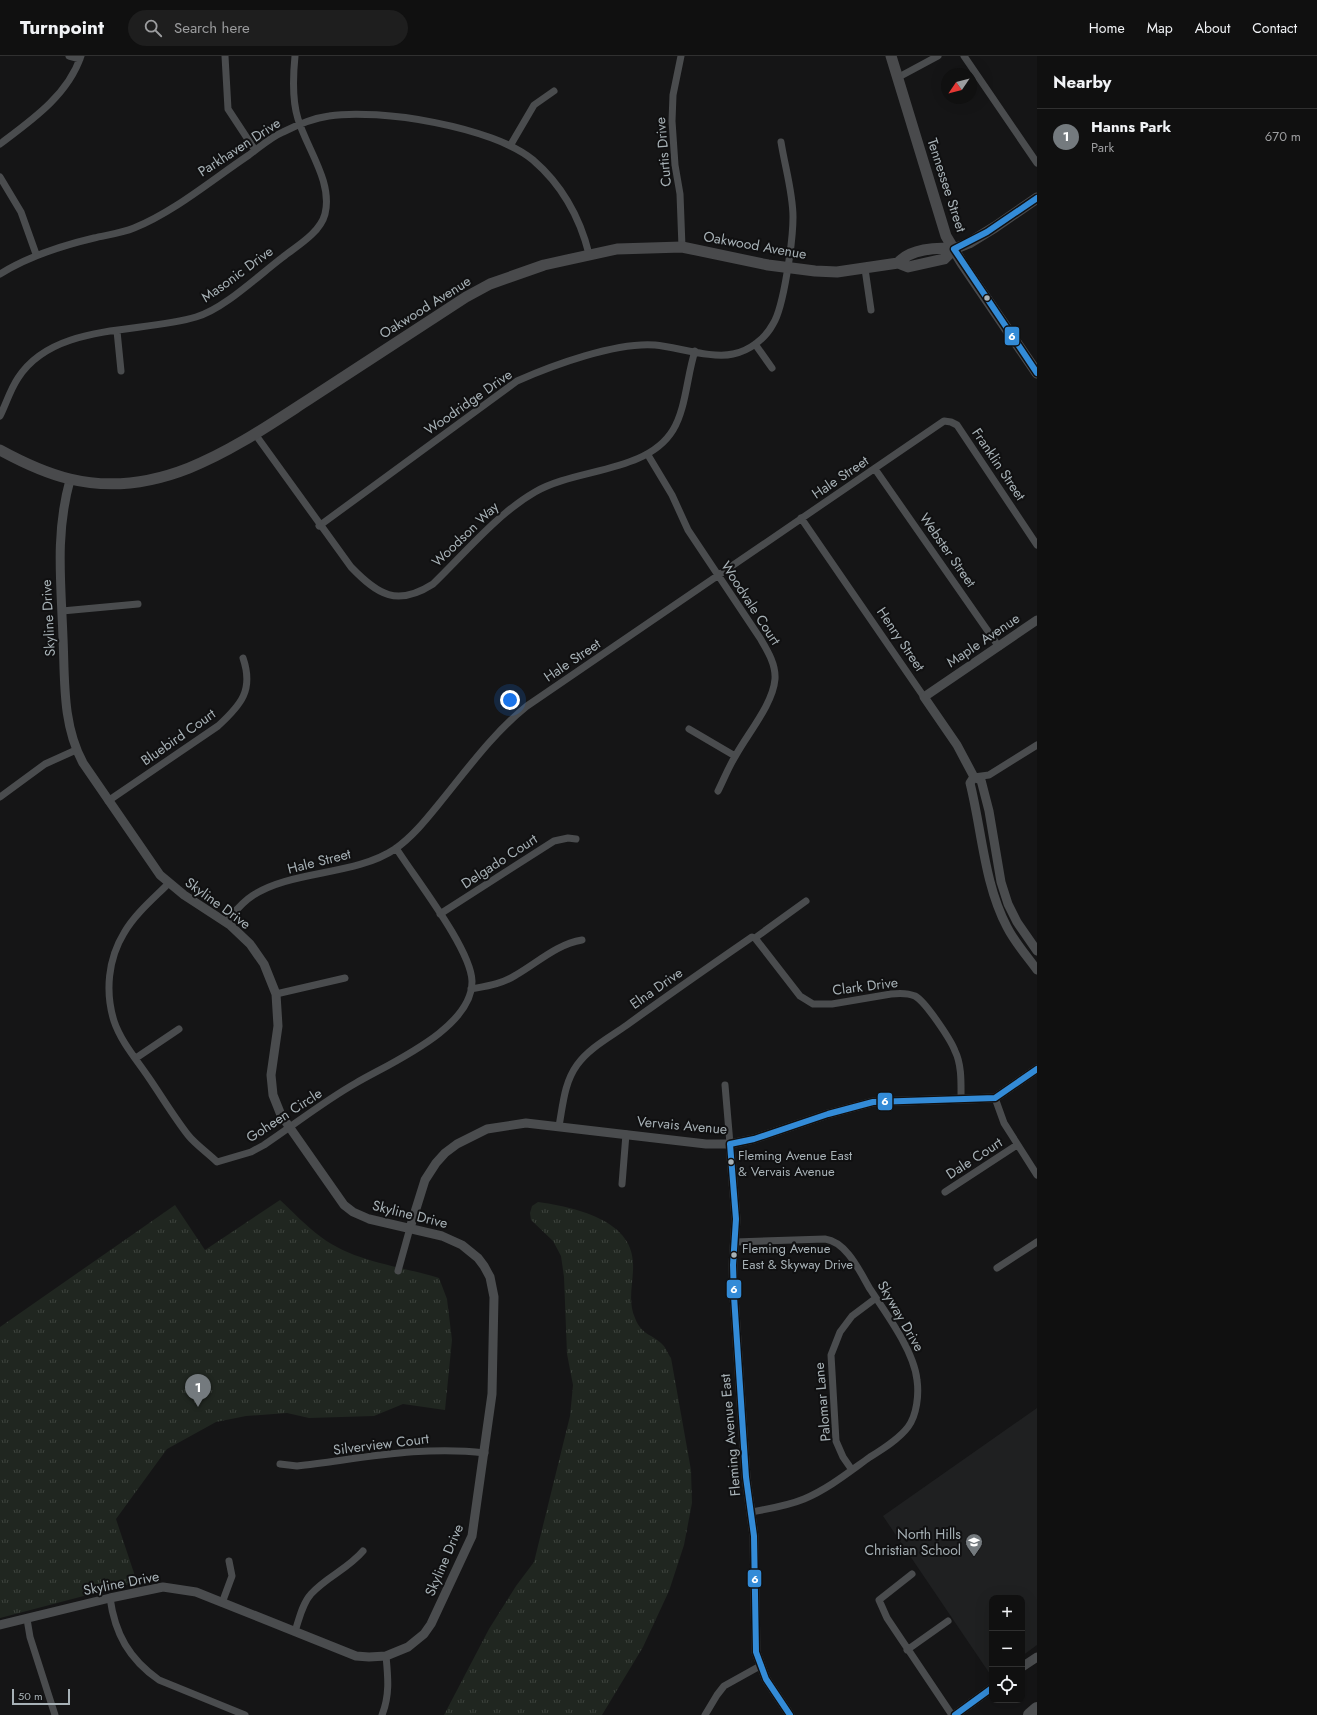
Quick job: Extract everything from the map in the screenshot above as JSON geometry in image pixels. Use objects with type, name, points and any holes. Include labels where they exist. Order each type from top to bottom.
[{"type":"highway","points":[[1030,1715],[1037,1709]]},
{"type":"main road","name":"Tennessee Street","points":[[891,56],[946,236],[986,299],[1037,373]]},
{"type":"main road","name":"Oakwood Avenue","points":[[0,450],[22,462],[70,480],[100,483],[130,483],[154,480],[176,474],[206,462],[255,434],[466,297],[490,284],[538,268],[589,254],[617,249],[682,247],[768,265],[837,272],[898,263],[908,268],[944,259],[954,249],[969,243],[1037,198]]},
{"type":"street","points":[[0,144],[25,126],[58,95],[69,82],[81,58],[69,56]]},
{"type":"street","points":[[225,56],[228,109],[255,150]]},
{"type":"street","name":"Masonic Drive","points":[[0,416],[18,378],[25,369],[51,348],[63,341],[179,321],[207,313],[228,300],[311,234],[323,220],[326,200],[320,173],[300,125],[295,102],[293,69],[295,56]]},
{"type":"street","name":"Curtis Drive","points":[[681,56],[673,95],[672,120],[674,150],[680,194],[682,247]]},
{"type":"street","points":[[897,78],[938,56]]},
{"type":"street","points":[[964,56],[1037,163]]},
{"type":"street","points":[[510,146],[534,105],[554,91]]},
{"type":"street","name":"Parkhaven Drive","points":[[0,274],[36,254],[134,228],[173,207],[281,133],[327,116],[349,113],[378,115],[446,126],[479,133],[510,146],[532,159],[563,194],[584,234],[589,254]]},
{"type":"street","name":"Woodridge Drive","points":[[320,526],[518,381],[552,367],[622,348],[653,345],[731,355],[742,352],[755,344],[768,333],[774,323],[788,267],[793,218],[781,142]]},
{"type":"street","points":[[0,177],[21,212],[36,254]]},
{"type":"street","points":[[865,269],[871,310]]},
{"type":"street","points":[[117,331],[121,371]]},
{"type":"street","points":[[755,344],[772,368]]},
{"type":"street","name":"Woodson Way","points":[[255,434],[350,567],[366,582],[384,593],[396,597],[408,596],[418,593],[433,584],[510,509],[536,491],[552,484],[593,471],[635,461],[648,455],[673,430],[680,412],[694,351]]},
{"type":"street","name":"Hale Street","points":[[226,922],[240,906],[260,891],[282,884],[348,868],[386,854],[396,848],[420,827],[506,723],[527,706],[944,421],[949,422]]},
{"type":"street","name":"Franklin Street","points":[[949,422],[957,425],[1037,544]]},
{"type":"street","name":"Woodvale Court","points":[[648,455],[672,495],[688,530],[760,638],[769,654],[774,671],[775,679],[770,698],[735,756],[718,790]]},
{"type":"street","name":"Webster Street","points":[[875,469],[999,647]]},
{"type":"street","name":"Skyline Drive","points":[[0,1626],[110,1598],[163,1587],[196,1592],[356,1656],[386,1656],[397,1652],[415,1642],[424,1634],[434,1617],[472,1536],[485,1453],[492,1394],[495,1313],[494,1297],[490,1278],[478,1258],[462,1245],[442,1236],[369,1219],[353,1212],[344,1205],[289,1128],[276,1104],[272,1086],[273,1062],[278,1026],[276,994],[270,977],[257,954],[242,936],[226,922],[168,884],[160,875],[108,801],[76,750],[66,711],[60,534],[70,480]]},
{"type":"street","name":"Henry Street","points":[[802,518],[957,745],[974,777],[981,780],[989,811],[1001,882],[1008,904],[1017,922],[1037,951]]},
{"type":"street","points":[[62,611],[138,604]]},
{"type":"street","name":"Maple Avenue","points":[[924,697],[1037,620]]},
{"type":"street","name":"Bluebird Court","points":[[108,801],[218,726],[230,715],[244,697],[248,686],[248,671],[243,658]]},
{"type":"street","points":[[689,729],[735,756]]},
{"type":"street","points":[[1037,745],[989,775],[974,777],[970,783],[978,814],[991,884],[998,906],[1011,934],[1037,970]]},
{"type":"street","points":[[0,797],[45,764],[76,750]]},
{"type":"street","name":"Delgado Court","points":[[440,914],[554,841],[568,838],[576,839]]},
{"type":"street","points":[[396,848],[461,946],[469,967],[471,989],[494,985],[515,976],[570,942],[582,940]]},
{"type":"street","name":"Goheen Circle","points":[[168,884],[132,922],[123,934],[110,969],[109,986],[115,1022],[124,1042],[190,1137],[217,1162],[251,1152],[356,1083],[400,1061],[446,1027],[458,1015],[471,989]]},
{"type":"street","name":"Elna Drive","points":[[559,1126],[568,1082],[577,1066],[586,1055],[752,937],[755,938],[806,901]]},
{"type":"street","name":"Clark Drive","points":[[755,938],[800,996],[813,1004],[832,1004],[901,993],[915,996],[931,1012],[955,1051],[959,1065],[961,1099]]},
{"type":"street","points":[[276,994],[344,978]]},
{"type":"street","points":[[136,1058],[179,1029]]},
{"type":"street","points":[[1037,1069],[995,1098],[1004,1123],[1037,1174]]},
{"type":"street","points":[[725,1085],[730,1144]]},
{"type":"street","name":"Vervais Avenue","points":[[398,1271],[425,1180],[445,1153],[457,1144],[487,1129],[507,1124],[526,1123],[706,1144],[730,1144],[754,1139],[854,1106],[873,1102],[995,1098]]},
{"type":"street","points":[[622,1184],[626,1134]]},
{"type":"street","name":"Fleming Avenue East","points":[[730,1144],[735,1198],[734,1296],[746,1477],[754,1536],[754,1640],[760,1666],[773,1691],[790,1715]]},
{"type":"street","name":"Dale Court","points":[[945,1192],[1018,1145]]},
{"type":"street","name":"Skyway Drive","points":[[735,1242],[832,1240],[840,1245],[853,1262],[905,1346],[914,1367],[918,1389],[916,1405],[908,1427],[880,1450],[831,1485],[804,1499],[780,1507],[750,1512]]},
{"type":"street","points":[[997,1268],[1037,1242]]},
{"type":"street","name":"Palomar Lane","points":[[852,1470],[843,1457],[836,1441],[831,1355],[840,1332],[852,1316],[876,1298]]},
{"type":"street","name":"Silverview Court","points":[[280,1464],[297,1466],[396,1454],[448,1450],[485,1453]]},
{"type":"street","points":[[295,1631],[310,1595],[353,1562],[362,1551]]},
{"type":"street","points":[[222,1603],[232,1576],[229,1561]]},
{"type":"street","points":[[912,1574],[879,1600],[886,1618],[952,1715]]},
{"type":"street","points":[[110,1598],[115,1618],[129,1653],[149,1673],[159,1680],[245,1715]]},
{"type":"street","points":[[27,1619],[41,1674],[55,1715]]},
{"type":"street","points":[[907,1650],[948,1621]]},
{"type":"street","points":[[382,1715],[388,1694],[386,1656]]},
{"type":"street","points":[[1025,1665],[1037,1657]]},
{"type":"street","points":[[705,1715],[724,1686],[760,1666]]},
{"type":"street","points":[[955,1715],[989,1690]]},
{"type":"shaded area","name":"North Hills Christian School","points":[[1037,1408],[1037,1645],[1025,1654],[1025,1595],[989,1595],[989,1673],[883,1516]]},
{"type":"green space","points":[[280,1200],[321,1237],[348,1252],[363,1258],[439,1278],[447,1299],[452,1340],[445,1410],[403,1404],[374,1416],[309,1418],[287,1413],[246,1416],[216,1422],[167,1449],[116,1519],[137,1582],[0,1618],[0,1327],[175,1205],[205,1250]]},
{"type":"green space","points":[[538,1202],[567,1207],[598,1218],[612,1226],[623,1236],[630,1248],[633,1263],[631,1304],[635,1318],[644,1332],[663,1345],[671,1358],[691,1470],[692,1503],[684,1545],[669,1591],[643,1647],[602,1715],[444,1715],[489,1629],[516,1586],[534,1562],[570,1416],[573,1385],[567,1354],[564,1277],[561,1256],[553,1241],[531,1220],[530,1213],[532,1206]]},
{"type":"transit line","name":"6","points":[[954,249],[987,232],[1037,198]]},
{"type":"transit line","name":"6","points":[[954,249],[1037,373]]},
{"type":"transit line","name":"6","points":[[730,1144],[754,1139],[828,1114],[873,1102],[995,1098],[1037,1069]]},
{"type":"transit line","name":"6","points":[[730,1144],[736,1219],[733,1265],[734,1296],[746,1477],[754,1536],[756,1652],[766,1679],[790,1715]]},
{"type":"transit line","name":"6","points":[[955,1715],[989,1690]]},
{"type":"place","name":"Fleming Avenue East & Vervais Avenue","points":[[731,1162]]},
{"type":"place","name":"Fleming Avenue East & Skyway Drive","points":[[734,1255]]},
{"type":"place","name":"Hanns Park","points":[[198,1407]]},
{"type":"place","name":"North Hills Christian School","points":[[974,1557]]}]
